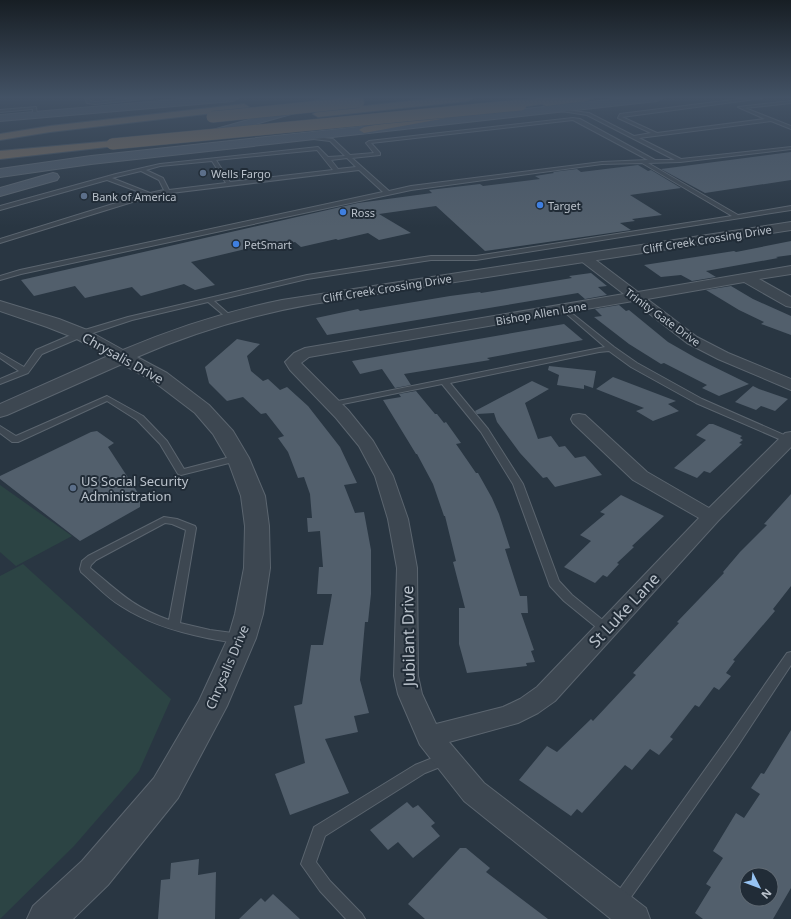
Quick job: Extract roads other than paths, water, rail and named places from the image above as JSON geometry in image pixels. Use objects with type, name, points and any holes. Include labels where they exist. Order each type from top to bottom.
[{"type":"highway","points":[[0,147],[55,141]]},
{"type":"highway","points":[[0,155],[145,141]]},
{"type":"main road","points":[[0,185],[159,141]]},
{"type":"main road","points":[[160,150],[161,144],[169,141]]},
{"type":"main road","points":[[160,150],[191,141]]},
{"type":"main road","points":[[0,173],[160,150],[266,141]]},
{"type":"main road","points":[[0,192],[132,155]]},
{"type":"street","name":"Cliff Creek Crossing Drive","points":[[0,411],[174,336],[229,317],[266,308],[313,299],[791,226]]},
{"type":"street","name":"Trinity Gate Drive","points":[[585,258],[692,340],[740,364],[791,385]]},
{"type":"street","name":"Bishop Allen Lane","points":[[293,362],[305,353],[564,310],[791,270]]},
{"type":"street","points":[[747,278],[791,303]]},
{"type":"street","name":"Chrysalis Drive","points":[[0,306],[53,323],[81,334],[160,377],[202,409],[222,431],[238,458],[253,496],[257,526],[257,568],[249,614],[242,638],[212,706],[166,788],[95,873],[46,919]]},
{"type":"street","name":"Jubilant Drive","points":[[293,362],[295,367],[333,404],[367,445],[384,476],[398,519],[407,568],[406,676],[410,694],[430,737],[474,792],[635,919]]},
{"type":"street","points":[[579,419],[640,476],[711,517]]},
{"type":"street","name":"St Luke Lane","points":[[430,737],[508,716],[529,706],[546,694],[711,517],[790,439]]},
{"type":"lane","points":[[332,141],[382,190],[388,193]]},
{"type":"lane","points":[[327,160],[378,154],[368,143],[374,141]]},
{"type":"lane","points":[[616,141],[654,162]]},
{"type":"lane","points":[[641,141],[680,161]]},
{"type":"lane","points":[[0,208],[107,178],[165,164],[318,148],[337,171]]},
{"type":"lane","points":[[0,278],[20,272],[411,188],[602,163],[680,161],[791,148]]},
{"type":"lane","points":[[213,159],[229,184]]},
{"type":"lane","points":[[643,162],[738,217]]},
{"type":"lane","points":[[0,241],[149,194],[360,168]]},
{"type":"lane","points":[[141,169],[161,179],[167,191]]},
{"type":"lane","points":[[107,178],[149,194]]},
{"type":"lane","points":[[92,212],[87,209],[88,207],[142,191]]},
{"type":"lane","points":[[0,382],[25,371],[39,352],[81,334],[130,318],[308,277],[431,258],[476,258],[791,208]]},
{"type":"lane","points":[[209,300],[229,317]]},
{"type":"lane","points":[[564,310],[611,349],[634,365],[699,401],[790,439]]},
{"type":"lane","points":[[333,404],[599,350],[611,349]]},
{"type":"lane","points":[[0,355],[25,371]]},
{"type":"lane","points":[[444,381],[485,432],[518,484],[554,583],[568,598],[606,629]]},
{"type":"lane","points":[[0,429],[15,440],[107,398],[140,418],[164,443],[181,472],[238,458]]},
{"type":"lane","points":[[174,625],[191,528],[174,521],[164,520],[92,558],[86,564],[85,569],[124,603],[159,622],[209,634],[242,638]]},
{"type":"lane","points":[[617,904],[732,743],[791,656]]},
{"type":"lane","points":[[357,919],[325,886],[308,864],[319,832],[420,769],[446,758]]},
{"type":"place","name":"Wells Fargo","points":[[203,173]]},
{"type":"place","name":"Bank of America","points":[[84,196]]},
{"type":"place","name":"Target","points":[[540,205]]},
{"type":"place","name":"Ross","points":[[343,212]]},
{"type":"place","name":"PetSmart","points":[[236,244]]},
{"type":"place","name":"US Social Security Administration","points":[[73,488]]}]
